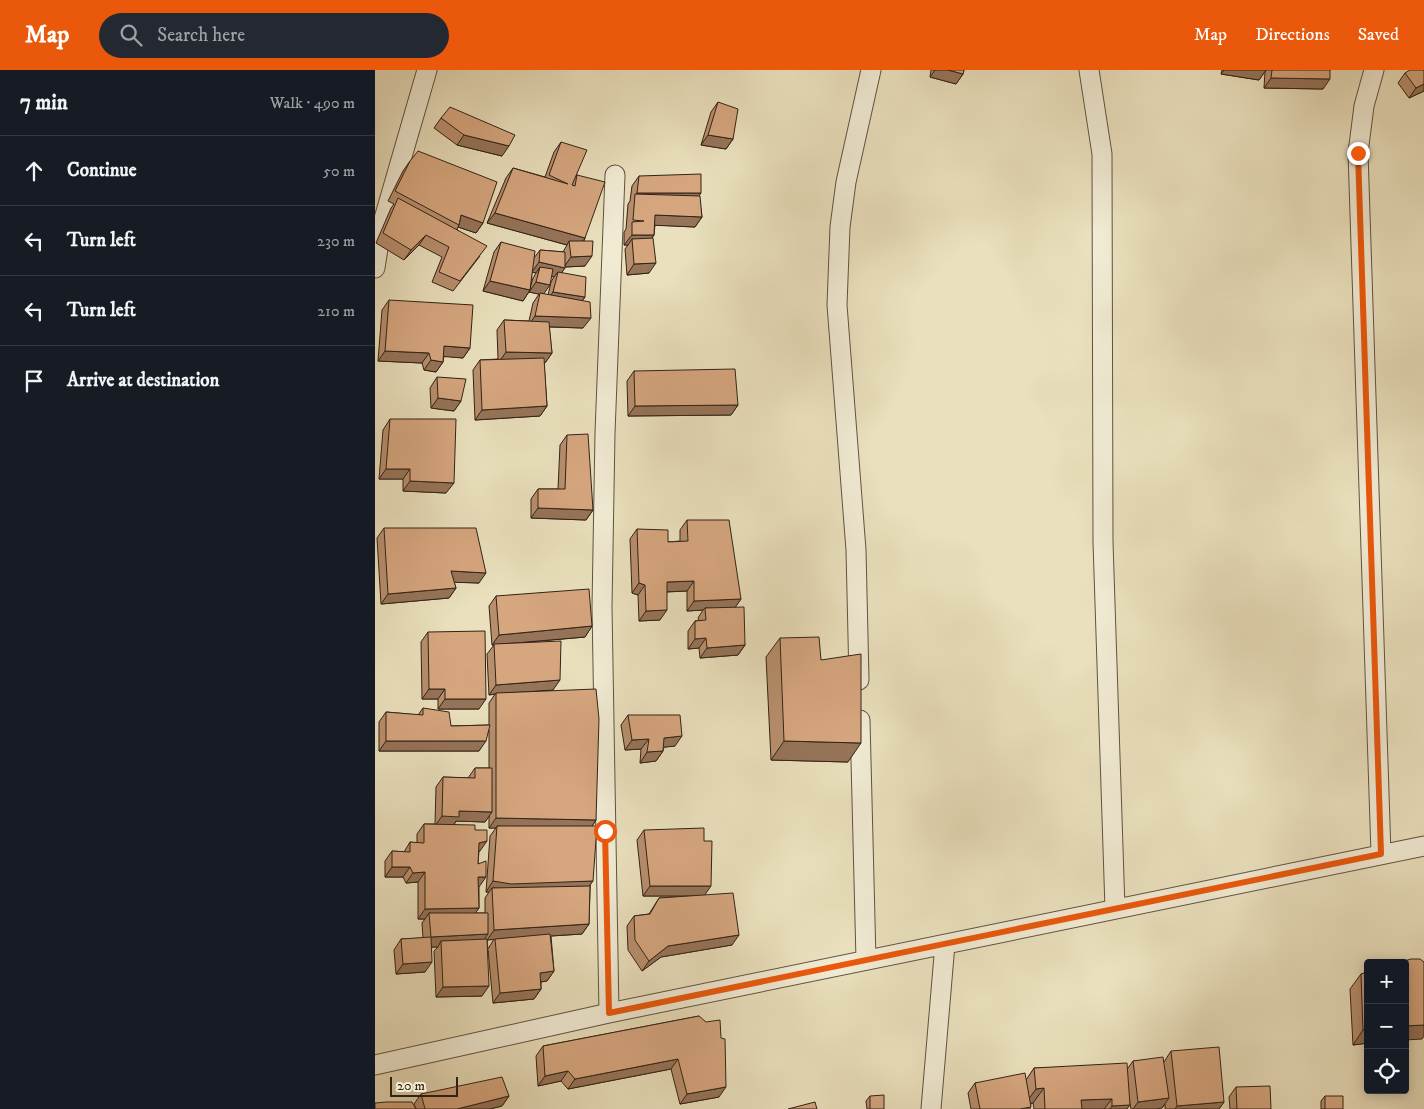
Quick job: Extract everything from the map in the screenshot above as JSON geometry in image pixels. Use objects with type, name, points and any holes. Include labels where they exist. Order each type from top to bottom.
[{"type":"street","points":[[375,268],[381,229],[427,70]]},
{"type":"street","points":[[866,960],[856,550],[837,305],[840,227],[847,182],[871,70]]},
{"type":"street","points":[[1089,70],[1102,154],[1103,542],[1115,909]]},
{"type":"street","points":[[1374,70],[1364,106],[1358,153],[1381,854]]},
{"type":"street","points":[[609,1013],[602,607],[605,433],[615,174]]},
{"type":"street","points":[[375,1065],[609,1013],[1424,846]]},
{"type":"street","points":[[931,1109],[945,944]]},
{"type":"building","points":[[948,70],[964,70],[963,74]]},
{"type":"building","points":[[1272,70],[1330,70],[1330,79],[1271,78]]},
{"type":"building","points":[[1410,70],[1424,70],[1424,84],[1416,88],[1405,73]]},
{"type":"building","points":[[718,102],[738,109],[733,139],[708,135]]},
{"type":"building","points":[[450,107],[515,135],[509,146],[464,135],[441,118]]},
{"type":"building","points":[[561,142],[587,150],[572,185],[575,186],[577,175],[605,182],[585,238],[495,213],[513,168],[568,184],[549,175]]},
{"type":"building","points":[[418,151],[497,182],[483,223],[461,215],[459,225],[395,191],[410,161]]},
{"type":"building","points":[[701,174],[701,193],[637,193],[639,176]]},
{"type":"building","points":[[635,194],[700,196],[702,217],[655,215],[654,235],[632,235],[632,222],[644,221],[633,220]]},
{"type":"building","points":[[398,198],[487,246],[460,281],[439,272],[449,247],[426,235],[411,250],[383,233]]},
{"type":"building","points":[[653,238],[656,263],[634,264],[632,239]]},
{"type":"building","points":[[569,241],[593,241],[592,256],[571,257]]},
{"type":"building","points":[[501,242],[535,251],[530,290],[490,281]]},
{"type":"building","points":[[540,250],[565,252],[565,268],[539,262]]},
{"type":"building","points":[[540,267],[553,269],[550,285],[536,282]]},
{"type":"building","points":[[558,272],[586,277],[585,297],[553,292]]},
{"type":"building","points":[[540,293],[590,302],[591,318],[535,316]]},
{"type":"building","points":[[389,300],[473,305],[470,348],[444,346],[443,362],[431,360],[429,353],[385,351]]},
{"type":"building","points":[[504,320],[549,322],[552,353],[506,352]]},
{"type":"building","points":[[544,358],[547,406],[482,410],[480,360]]},
{"type":"building","points":[[735,369],[738,405],[635,406],[634,371]]},
{"type":"building","points":[[437,377],[466,379],[461,401],[438,398]]},
{"type":"building","points":[[390,419],[456,419],[454,483],[410,481],[410,469],[386,469]]},
{"type":"building","points":[[588,434],[593,510],[538,508],[538,489],[565,489],[567,435]]},
{"type":"building","points":[[687,520],[729,520],[741,599],[694,601],[694,581],[667,582],[667,610],[646,611],[645,585],[639,583],[637,529],[668,530],[668,542],[688,541]]},
{"type":"building","points":[[384,528],[476,528],[486,573],[451,571],[456,588],[388,594]]},
{"type":"building","points":[[589,589],[592,626],[499,635],[496,596]]},
{"type":"building","points":[[744,607],[745,645],[707,648],[706,638],[695,639],[695,621],[706,620],[705,608]]},
{"type":"building","points":[[485,631],[486,699],[445,699],[445,689],[429,689],[428,632]]},
{"type":"building","points":[[819,637],[821,660],[861,654],[861,743],[784,741],[780,638]]},
{"type":"building","points":[[561,641],[560,680],[496,685],[494,644]]},
{"type":"building","points":[[596,689],[599,719],[596,820],[496,818],[496,693]]},
{"type":"building","points":[[423,708],[449,712],[451,726],[490,725],[486,741],[386,741],[386,712],[423,715]]},
{"type":"building","points":[[628,715],[680,715],[682,736],[664,738],[663,751],[647,752],[649,739],[632,740]]},
{"type":"building","points":[[475,768],[492,768],[492,812],[459,811],[459,817],[442,816],[443,777],[475,778]]},
{"type":"building","points":[[424,824],[475,825],[475,830],[487,830],[487,841],[479,843],[478,864],[486,861],[486,877],[478,877],[479,908],[425,909],[425,872],[413,873],[410,867],[392,867],[392,851],[410,852],[410,842],[424,843]]},
{"type":"building","points":[[497,826],[597,826],[593,881],[511,884],[493,881]]},
{"type":"building","points":[[704,828],[704,841],[712,841],[711,886],[650,886],[644,830]]},
{"type":"building","points":[[590,886],[589,924],[494,930],[492,888]]},
{"type":"building","points":[[733,893],[739,935],[668,946],[649,961],[635,940],[634,916],[650,914],[659,898]]},
{"type":"building","points":[[429,913],[488,913],[488,934],[431,937]]},
{"type":"building","points":[[550,934],[554,971],[540,973],[541,989],[500,993],[495,939]]},
{"type":"building","points":[[431,937],[432,962],[403,964],[401,939]]},
{"type":"building","points":[[487,939],[489,986],[443,987],[441,941]]},
{"type":"building","points":[[1420,959],[1424,962],[1424,1025],[1409,1026],[1409,960]]},
{"type":"building","points":[[1364,973],[1363,1030],[1361,974]]},
{"type":"building","points":[[699,1016],[706,1022],[720,1020],[721,1038],[725,1039],[726,1087],[687,1094],[678,1059],[575,1079],[568,1071],[545,1076],[543,1046]]},
{"type":"building","points":[[1219,1047],[1224,1102],[1177,1106],[1171,1051]]},
{"type":"building","points":[[1163,1057],[1169,1098],[1138,1102],[1133,1061]]},
{"type":"building","points":[[1127,1063],[1130,1105],[1112,1106],[1112,1099],[1081,1100],[1082,1109],[1045,1109],[1044,1088],[1036,1089],[1034,1068]]},
{"type":"building","points":[[1025,1073],[1031,1107],[1020,1109],[980,1109],[975,1083]]},
{"type":"building","points":[[502,1077],[509,1096],[457,1109],[425,1109],[421,1094]]},
{"type":"building","points":[[1270,1086],[1271,1109],[1237,1109],[1236,1087]]},
{"type":"building","points":[[884,1095],[884,1109],[870,1109],[870,1096]]},
{"type":"building","points":[[1325,1096],[1343,1096],[1343,1109],[1325,1109]]},
{"type":"building","points":[[412,1102],[416,1109],[375,1109],[375,1103]]},
{"type":"building","points":[[815,1102],[817,1109],[788,1109]]},
{"type":"route","points":[[605,831],[609,1013],[1381,854],[1358,153]]}]
